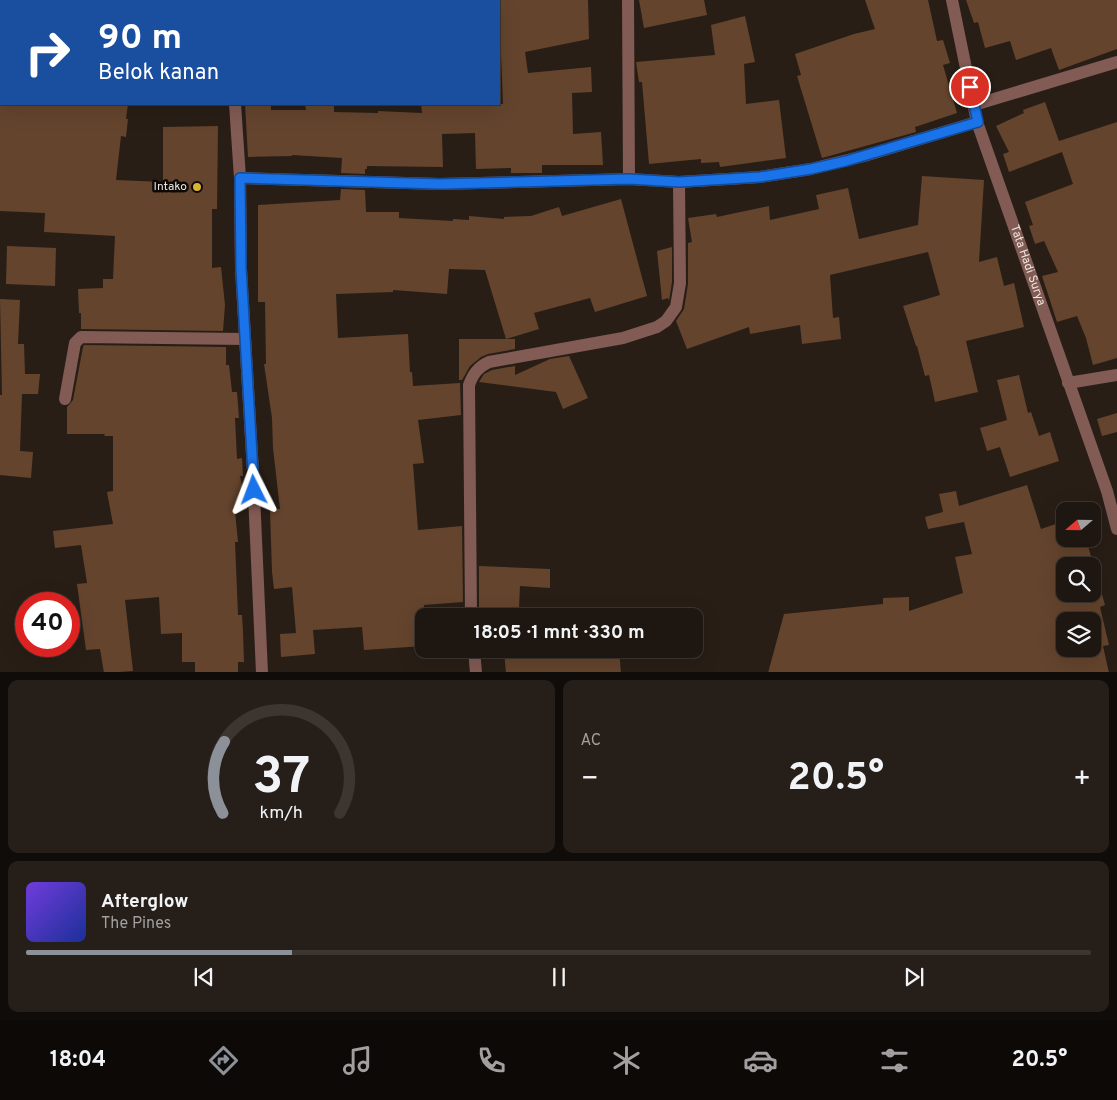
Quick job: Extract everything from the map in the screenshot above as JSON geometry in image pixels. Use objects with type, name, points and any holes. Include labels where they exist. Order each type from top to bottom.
[{"type":"street","points":[[628,0],[629,179]]},
{"type":"street","name":"Tata Hadi Surya","points":[[952,0],[978,122],[1068,383],[1112,490],[1117,529]]},
{"type":"street","points":[[974,105],[1117,62]]},
{"type":"street","points":[[235,105],[240,178],[244,339],[262,672]]},
{"type":"street","points":[[240,178],[440,184],[629,179],[679,182],[760,177],[811,169],[864,156],[978,122]]},
{"type":"street","points":[[471,608],[469,385],[472,377],[483,364],[489,362],[623,338],[650,330],[666,321],[676,308],[680,283],[679,182]]},
{"type":"street","points":[[65,399],[75,344],[81,337],[244,339]]},
{"type":"street","points":[[1068,383],[1117,375]]},
{"type":"street","points":[[475,658],[476,672]]},
{"type":"building","points":[[500,0],[588,0],[589,39],[525,52],[528,73],[591,67],[592,92],[572,93],[573,134],[601,132],[603,165],[542,165],[542,173],[511,173],[511,168],[476,169],[475,133],[442,134],[443,167],[367,166],[365,174],[341,173],[342,158],[292,155],[248,157],[245,105],[271,105],[271,110],[306,110],[305,105],[334,105],[334,112],[422,113],[421,105],[503,104]]},
{"type":"building","points":[[639,0],[704,0],[707,15],[644,28]]},
{"type":"building","points":[[865,0],[928,0],[937,41],[943,40],[950,63],[943,65],[957,113],[915,127],[916,132],[822,158],[797,76],[801,75],[795,54],[875,29]]},
{"type":"building","points":[[966,0],[1117,0],[1117,49],[1059,70],[1051,48],[1016,60],[1010,41],[985,48],[978,22],[974,23]]},
{"type":"building","points":[[745,16],[755,62],[744,64],[746,104],[779,100],[786,158],[720,167],[719,162],[701,163],[701,159],[649,164],[642,82],[639,82],[636,62],[715,55],[711,25]]},
{"type":"building","points":[[1045,102],[1059,141],[1117,122],[1117,358],[1093,365],[1086,338],[1077,316],[1057,322],[1042,276],[1058,272],[1044,241],[1035,244],[1029,226],[1033,225],[1025,202],[1073,184],[1062,152],[1009,172],[1003,154],[1009,152],[996,126],[1024,113],[1023,110]]},
{"type":"building","points":[[0,105],[128,105],[126,137],[121,136],[116,180],[163,182],[163,127],[218,126],[217,209],[212,209],[212,268],[221,267],[225,305],[223,331],[81,329],[78,289],[103,288],[103,279],[113,279],[115,236],[44,232],[45,213],[0,211]]},
{"type":"building","points":[[922,176],[984,180],[979,262],[997,257],[1004,286],[1014,283],[1024,327],[966,341],[978,392],[935,402],[929,375],[925,376],[903,306],[940,295],[928,252],[830,275],[833,318],[839,317],[841,339],[802,344],[800,325],[750,334],[749,327],[687,349],[676,321],[684,309],[688,284],[688,243],[692,242],[688,218],[716,214],[717,217],[769,206],[770,220],[819,209],[816,195],[848,188],[859,239],[918,225]]},
{"type":"building","points":[[341,189],[365,190],[366,212],[399,212],[399,218],[453,221],[453,219],[469,220],[469,216],[504,219],[504,217],[531,216],[559,207],[562,216],[621,199],[647,296],[595,312],[590,298],[534,313],[539,329],[506,339],[485,270],[449,269],[447,294],[393,290],[393,292],[336,294],[338,338],[408,334],[410,372],[412,372],[413,386],[460,383],[461,415],[418,420],[424,463],[413,464],[418,530],[462,526],[463,602],[424,605],[424,608],[415,608],[415,647],[364,650],[362,627],[313,630],[315,654],[281,657],[280,634],[296,633],[292,587],[274,589],[272,572],[270,509],[280,509],[273,448],[272,418],[264,364],[266,364],[265,302],[258,302],[258,205],[340,200]]},
{"type":"building","points":[[7,246],[56,248],[55,286],[6,284]]},
{"type":"building","points":[[672,247],[672,282],[669,301],[668,298],[662,300],[657,251]]},
{"type":"building","points":[[0,299],[20,300],[18,344],[24,344],[25,374],[40,374],[38,394],[22,394],[20,451],[33,452],[31,478],[0,475],[0,395],[2,395]]},
{"type":"building","points":[[459,339],[515,339],[515,349],[481,357],[470,366],[462,380],[459,380]]},
{"type":"building","points":[[84,345],[226,347],[226,365],[229,365],[232,392],[237,392],[239,418],[235,418],[237,459],[242,458],[243,476],[240,476],[247,509],[235,511],[238,542],[235,542],[238,615],[242,615],[244,662],[238,662],[238,672],[195,672],[195,662],[182,662],[182,633],[161,634],[159,597],[125,600],[133,671],[104,672],[100,649],[86,650],[80,592],[78,592],[77,584],[87,583],[81,545],[55,548],[53,531],[113,524],[107,492],[113,491],[113,436],[104,436],[105,434],[67,434],[67,407],[73,400]]},
{"type":"building","points":[[569,356],[588,398],[563,409],[556,392],[479,382],[484,374],[492,370],[515,366],[515,375],[550,359]]},
{"type":"building","points":[[1019,375],[1028,413],[1031,412],[1039,436],[1050,432],[1059,461],[1010,477],[1000,447],[987,451],[980,428],[1007,420],[997,380]]},
{"type":"building","points":[[1117,413],[1117,432],[1102,436],[1097,419]]},
{"type":"building","points":[[1027,485],[1041,529],[1056,524],[1056,548],[1089,548],[1091,557],[1056,557],[1056,602],[1101,602],[1101,591],[1105,605],[1100,607],[1109,645],[1103,646],[1109,672],[768,672],[784,614],[883,604],[883,598],[909,597],[909,611],[963,593],[955,557],[972,554],[964,522],[928,529],[925,517],[943,512],[939,494],[956,491],[959,506]]},
{"type":"building","points":[[479,566],[550,569],[550,588],[520,586],[519,608],[479,607]]},
{"type":"building","points":[[505,658],[620,658],[621,672],[506,672]]},
{"type":"place","name":"Intako","points":[[197,187]]},
{"type":"route","points":[[254,490],[244,339],[240,178],[440,184],[629,179],[679,182],[760,177],[846,161],[978,122],[970,87]]}]
